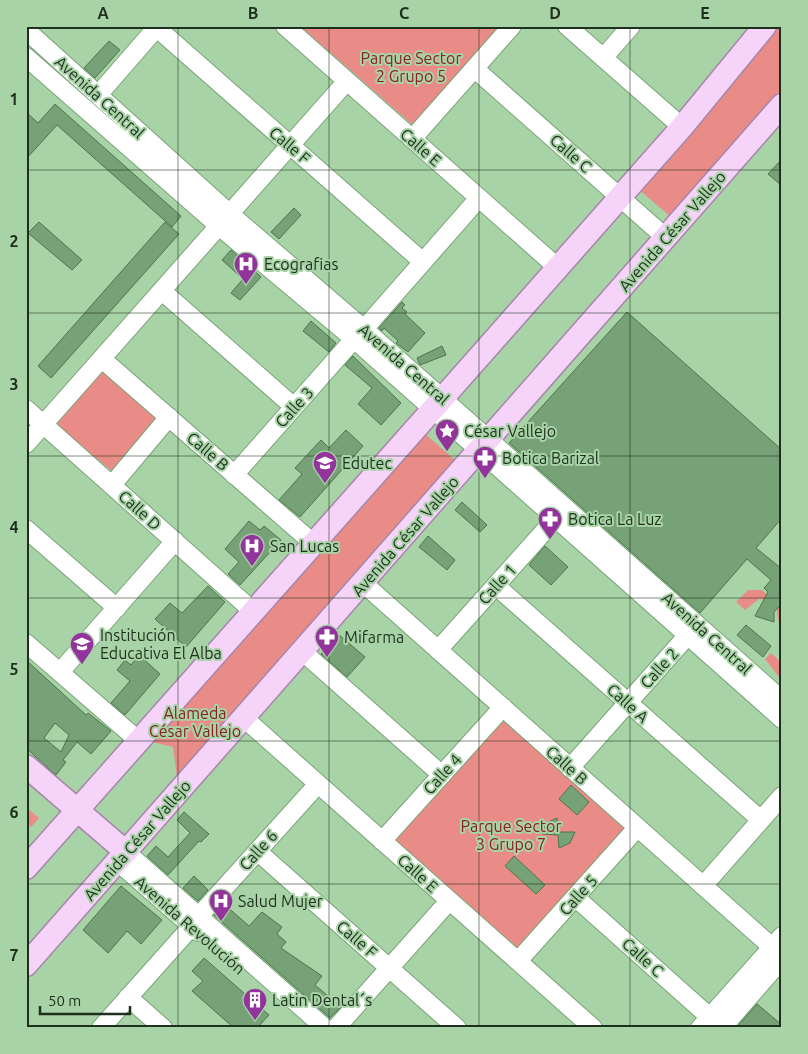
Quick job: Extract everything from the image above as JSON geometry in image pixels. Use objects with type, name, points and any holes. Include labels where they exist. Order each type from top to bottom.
[{"type":"main road","points":[[26,868],[682,127],[765,26]]},
{"type":"main road","name":"Avenida César Vallejo","points":[[26,965],[782,105]]},
{"type":"main road","name":"Avenida Revolución","points":[[26,766],[73,814],[122,857]]},
{"type":"main road","name":"Avenida Revolución","points":[[26,783],[73,814]]},
{"type":"street","name":"Calle E","points":[[284,26],[557,267]]},
{"type":"street","points":[[412,139],[512,26]]},
{"type":"street","points":[[567,26],[682,127]]},
{"type":"street","points":[[603,58],[631,26]]},
{"type":"street","points":[[98,95],[157,27]]},
{"type":"street","name":"Calle F","points":[[157,27],[423,262]]},
{"type":"street","name":"Avenida Central","points":[[29,31],[98,95],[224,220]]},
{"type":"street","name":"Avenida Central","points":[[26,57],[359,334],[782,700]]},
{"type":"street","name":"Calle C","points":[[475,69],[666,238]]},
{"type":"street","points":[[26,444],[347,81]]},
{"type":"street","name":"Calle 3","points":[[234,475],[479,198]]},
{"type":"street","points":[[162,290],[294,407]]},
{"type":"street","name":"Calle B","points":[[102,358],[314,544]]},
{"type":"street","name":"Calle D","points":[[26,409],[254,612]]},
{"type":"street","points":[[112,485],[169,417]]},
{"type":"street","name":"Avenida Central","points":[[485,445],[556,518],[782,719]]},
{"type":"street","name":"Calle 1","points":[[438,650],[556,518]]},
{"type":"street","points":[[26,529],[116,608]]},
{"type":"street","points":[[60,672],[175,542]]},
{"type":"street","name":"Calle B","points":[[363,583],[637,828],[778,948]]},
{"type":"street","name":"Calle A","points":[[496,586],[761,820]]},
{"type":"street","name":"Calle 2","points":[[570,768],[688,635]]},
{"type":"street","points":[[26,643],[139,740]]},
{"type":"street","points":[[303,652],[442,775]]},
{"type":"street","name":"Calle 4","points":[[382,841],[503,708]]},
{"type":"street","name":"Calle E","points":[[244,718],[518,961],[585,1025]]},
{"type":"street","name":"Calle 6","points":[[195,921],[318,784]]},
{"type":"street","points":[[703,886],[782,796]]},
{"type":"street","name":"Calle 5","points":[[518,961],[637,828]]},
{"type":"street","name":"Calle F","points":[[257,851],[457,1028]]},
{"type":"street","name":"Avenida Revolución","points":[[122,857],[195,921],[325,1028]]},
{"type":"street","name":"Calle C","points":[[575,897],[715,1026]]},
{"type":"street","points":[[336,1028],[449,901]]},
{"type":"street","points":[[100,1028],[195,921]]},
{"type":"street","name":"Avenida Revolución","points":[[195,921],[308,1028]]},
{"type":"street","points":[[715,1026],[778,948]]},
{"type":"street","points":[[128,997],[163,1028]]},
{"type":"green space","name":"Parque Sector 2 Grupo 5","points":[[300,26],[504,26],[414,126]]},
{"type":"green space","points":[[779,26],[782,26],[782,91],[671,217],[637,188]]},
{"type":"green space","points":[[106,367],[163,415],[113,472],[56,424]]},
{"type":"green space","name":"Alameda César Vallejo","points":[[423,432],[456,461],[177,777],[173,747],[148,741]]},
{"type":"green space","points":[[748,590],[762,590],[782,607],[782,642],[776,605],[771,601],[759,599],[745,610],[736,602]]},
{"type":"green space","points":[[771,653],[782,663],[782,681],[765,659]]},
{"type":"green space","name":"Parque Sector 3 Grupo 7","points":[[503,716],[630,828],[517,954],[393,842]]},
{"type":"green space","points":[[26,807],[39,818],[31,827],[26,823]]},
{"type":"building","points":[[109,41],[120,50],[95,78],[84,68]]},
{"type":"building","points":[[55,104],[181,216],[172,227],[57,125],[26,159],[26,112],[38,123]]},
{"type":"building","points":[[782,159],[782,186],[768,174]]},
{"type":"building","points":[[294,208],[301,215],[279,239],[271,232]]},
{"type":"building","points":[[39,222],[82,260],[72,270],[28,233]]},
{"type":"building","points":[[165,222],[179,234],[51,378],[38,366]]},
{"type":"building","points":[[231,250],[261,277],[240,300],[231,293],[243,279],[222,260]]},
{"type":"building","points":[[402,302],[405,305],[402,308],[407,312],[405,314],[425,333],[408,352],[396,343],[398,341],[384,328],[382,331],[379,328]]},
{"type":"building","points":[[627,312],[782,450],[782,518],[756,548],[782,569],[782,604],[774,612],[774,622],[755,616],[768,592],[764,588],[771,580],[747,559],[700,613],[509,443]]},
{"type":"building","points":[[311,321],[336,343],[329,352],[303,331]]},
{"type":"building","points":[[442,346],[446,355],[420,365],[417,358]]},
{"type":"building","points":[[353,356],[401,403],[381,425],[358,404],[372,388],[345,365]]},
{"type":"building","points":[[346,430],[363,446],[300,517],[279,500],[302,474],[295,468],[321,440],[329,448]]},
{"type":"building","points":[[462,502],[487,525],[480,532],[455,510]]},
{"type":"building","points":[[249,521],[260,530],[264,526],[281,540],[240,585],[228,574],[239,562],[225,549]]},
{"type":"building","points":[[428,536],[455,560],[447,570],[419,547]]},
{"type":"building","points":[[545,546],[568,567],[551,585],[529,565]]},
{"type":"building","points":[[208,586],[225,602],[186,647],[155,619],[170,603],[182,613]]},
{"type":"building","points":[[746,625],[771,646],[763,657],[737,635]]},
{"type":"building","points":[[338,634],[365,657],[347,677],[321,654]]},
{"type":"building","points":[[139,655],[160,674],[125,715],[111,703],[130,681],[117,670],[125,660],[131,665]]},
{"type":"building","points":[[26,660],[86,715],[88,713],[111,731],[91,754],[77,742],[63,760],[66,762],[56,775],[26,748]],"holes":[[[55,723],[69,735],[61,752],[44,738]]]},
{"type":"building","points":[[571,785],[589,802],[577,815],[559,799]]},
{"type":"building","points":[[184,812],[209,834],[201,842],[199,841],[168,875],[147,856],[156,846],[168,857],[190,833],[177,820]]},
{"type":"building","points":[[557,818],[558,832],[575,832],[570,843],[559,848],[558,835],[542,834],[546,823]]},
{"type":"building","points":[[514,856],[545,885],[536,894],[505,866]]},
{"type":"building","points":[[194,876],[208,890],[198,901],[183,888]]},
{"type":"building","points":[[121,886],[162,920],[141,944],[127,931],[108,953],[83,930]]},
{"type":"building","points":[[224,904],[249,926],[262,912],[282,927],[277,934],[286,942],[281,948],[322,976],[315,985],[341,1007],[330,1018],[214,915]]},
{"type":"building","points":[[204,958],[269,1015],[257,1028],[234,1028],[192,991],[203,981],[192,971]]},
{"type":"building","points":[[757,1004],[782,1025],[782,1028],[736,1028]]},
{"type":"place","name":"Ecografias","points":[[246,285]]},
{"type":"place","name":"César Vallejo","points":[[447,452]]},
{"type":"place","name":"Botica Barizal","points":[[485,479]]},
{"type":"place","name":"Edutec","points":[[325,484]]},
{"type":"place","name":"Botica La Luz","points":[[550,540]]},
{"type":"place","name":"San Lucas","points":[[252,567]]},
{"type":"place","name":"Mifarma","points":[[327,658]]},
{"type":"place","name":"Institución Educativa El Alba","points":[[82,665]]},
{"type":"place","name":"Salud Mujer","points":[[221,922]]},
{"type":"place","name":"Latin Dental´s","points":[[255,1021]]}]
